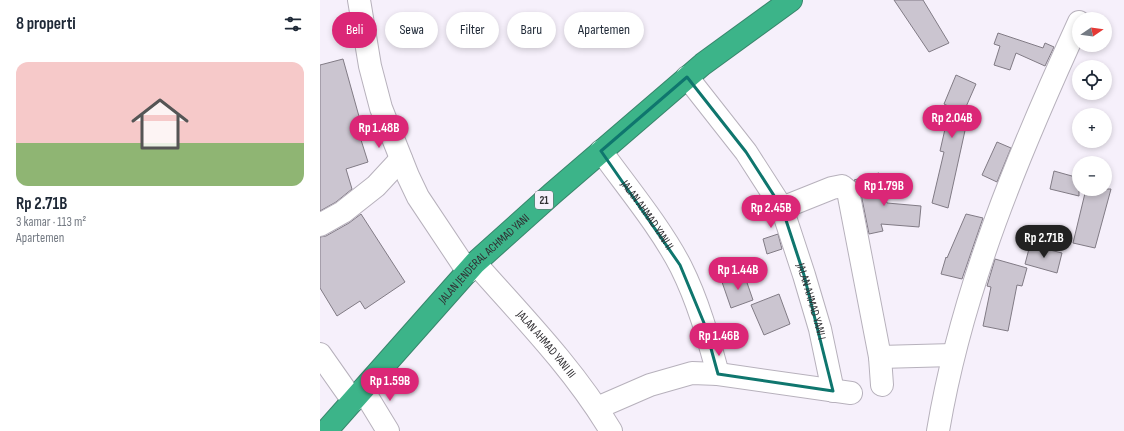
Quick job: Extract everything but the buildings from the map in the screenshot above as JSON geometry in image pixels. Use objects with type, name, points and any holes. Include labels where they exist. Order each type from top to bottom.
[{"type":"highway","name":"JALAN JENDERAL ACHMAD YANI","points":[[326,431],[472,268],[552,193],[703,64],[791,0]]},
{"type":"street","name":"JALAN AHMAD YANI III","points":[[359,0],[370,66],[381,108],[418,197],[472,268],[546,342],[597,408],[611,431]]},
{"type":"street","points":[[938,431],[953,355],[1002,203],[1040,109],[1072,38]]},
{"type":"street","name":"JALAN AHMAD YANI I","points":[[687,77],[746,152],[782,208],[820,329],[842,392],[718,374]]},
{"type":"street","name":"JALAN AHMAD YANI II","points":[[601,151],[650,219],[680,266],[691,288],[704,323],[718,374]]},
{"type":"street","points":[[320,225],[343,212],[376,186],[401,159]]},
{"type":"street","points":[[782,208],[832,188],[842,186],[848,191],[880,357],[882,385]]},
{"type":"street","points":[[320,354],[358,395],[388,431]]},
{"type":"street","points":[[880,357],[953,355]]},
{"type":"street","points":[[597,408],[628,394],[670,379],[692,373],[718,374]]},
{"type":"highlighted area","points":[[687,77],[746,152],[782,208],[804,275],[833,391],[718,374],[704,323],[680,265],[601,151]]}]
